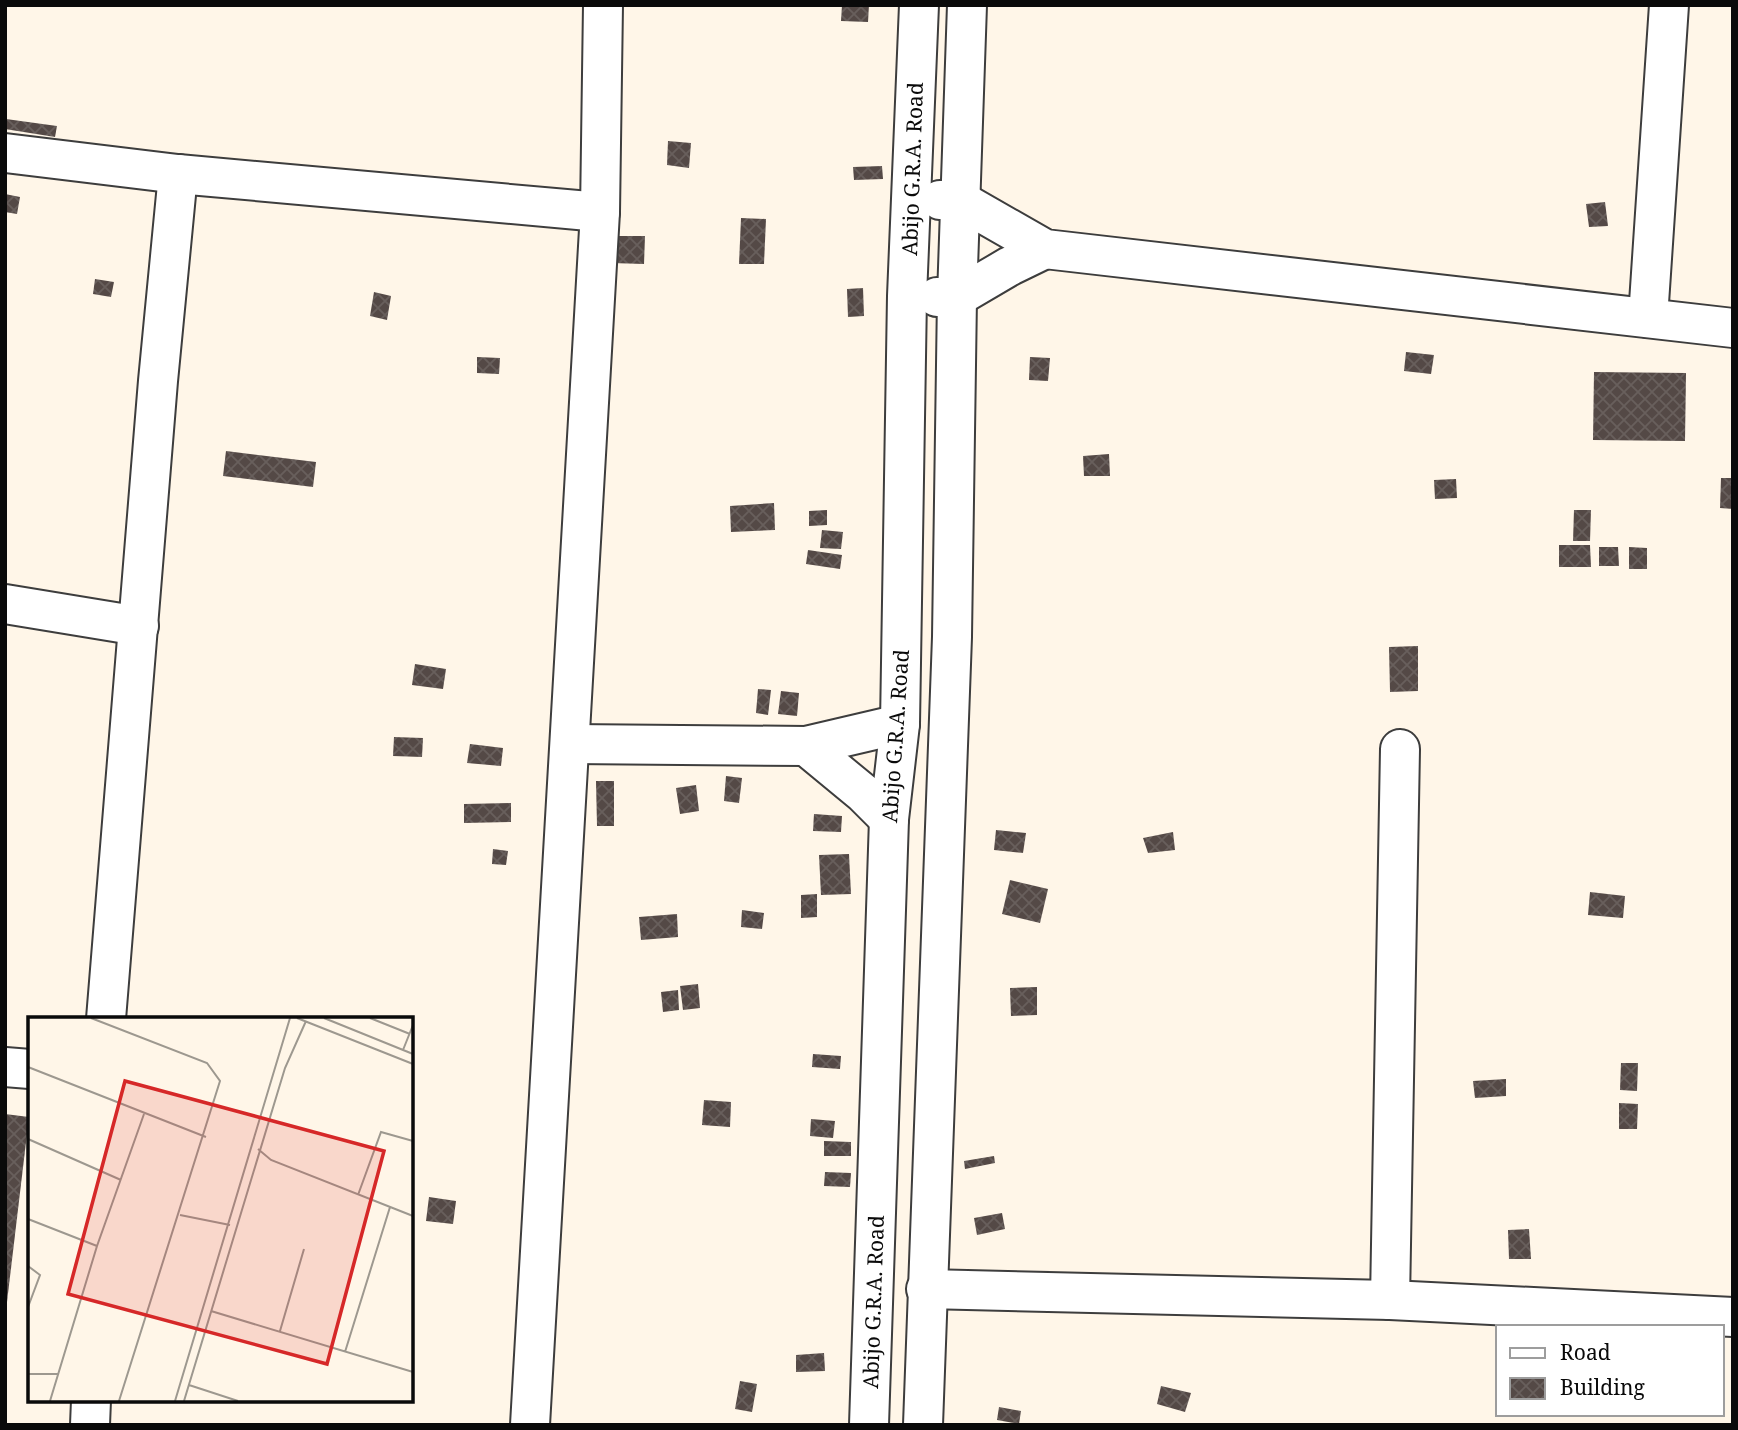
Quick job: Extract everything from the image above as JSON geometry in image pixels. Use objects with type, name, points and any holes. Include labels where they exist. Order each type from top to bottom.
[{"type":"street","points":[[530,1425],[600,212],[603,5]]},
{"type":"street","name":"Abijo G.R.A. Road","points":[[869,1425],[890,819],[900,724],[906,296],[919,5]]},
{"type":"street","points":[[923,1425],[952,637],[957,297],[967,5]]},
{"type":"street","points":[[1648,318],[1669,5]]},
{"type":"street","points":[[5,153],[178,174],[600,212]]},
{"type":"street","points":[[106,1017],[158,381],[178,174]]},
{"type":"street","points":[[910,198],[961,201],[1045,248],[1733,328]]},
{"type":"street","points":[[906,296],[957,297],[1045,248]]},
{"type":"street","points":[[5,604],[139,626]]},
{"type":"street","points":[[571,744],[806,746],[900,724]]},
{"type":"street","points":[[806,746],[890,819]]},
{"type":"street","points":[[1390,1300],[1400,749]]},
{"type":"street","points":[[5,1067],[28,1069]]},
{"type":"street","points":[[926,1289],[1390,1300],[1733,1317]]},
{"type":"street","points":[[90,1425],[91,1402]]},
{"type":"building","points":[[842,5],[869,5],[868,22],[841,21]]},
{"type":"building","points":[[6,119],[57,126],[55,137],[5,129]]},
{"type":"building","points":[[668,141],[691,143],[689,168],[667,165]]},
{"type":"building","points":[[882,166],[883,179],[854,180],[853,167]]},
{"type":"building","points":[[5,194],[20,197],[17,214],[5,212]]},
{"type":"building","points":[[1605,202],[1608,226],[1589,227],[1586,204]]},
{"type":"building","points":[[741,218],[766,219],[764,264],[739,264]]},
{"type":"building","points":[[611,236],[645,236],[644,264],[611,263]]},
{"type":"building","points":[[95,279],[114,282],[111,297],[93,294]]},
{"type":"building","points":[[863,288],[864,316],[848,317],[847,289]]},
{"type":"building","points":[[374,292],[391,296],[387,320],[370,316]]},
{"type":"building","points":[[1406,352],[1434,355],[1431,374],[1404,371]]},
{"type":"building","points":[[477,357],[500,358],[499,374],[477,373]]},
{"type":"building","points":[[1030,357],[1050,358],[1048,381],[1029,380]]},
{"type":"building","points":[[1594,372],[1686,373],[1685,441],[1593,440]]},
{"type":"building","points":[[226,451],[316,462],[313,487],[223,476]]},
{"type":"building","points":[[1109,454],[1110,476],[1084,476],[1083,456]]},
{"type":"building","points":[[1721,478],[1733,478],[1733,509],[1720,508]]},
{"type":"building","points":[[1456,479],[1457,498],[1435,499],[1434,480]]},
{"type":"building","points":[[774,503],[775,530],[731,532],[730,506]]},
{"type":"building","points":[[827,510],[827,525],[809,526],[809,511]]},
{"type":"building","points":[[1574,510],[1591,510],[1590,541],[1573,541]]},
{"type":"building","points":[[822,530],[843,532],[841,549],[820,548]]},
{"type":"building","points":[[1559,545],[1590,545],[1591,567],[1559,567]]},
{"type":"building","points":[[1599,547],[1618,547],[1619,566],[1599,566]]},
{"type":"building","points":[[1629,547],[1647,548],[1647,569],[1629,569]]},
{"type":"building","points":[[808,550],[842,555],[840,569],[806,564]]},
{"type":"building","points":[[1418,646],[1418,691],[1390,692],[1389,647]]},
{"type":"building","points":[[415,664],[446,669],[443,689],[412,685]]},
{"type":"building","points":[[758,689],[771,690],[768,715],[756,713]]},
{"type":"building","points":[[781,691],[799,693],[797,716],[778,714]]},
{"type":"building","points":[[394,737],[423,738],[422,757],[393,756]]},
{"type":"building","points":[[470,744],[503,748],[501,766],[467,763]]},
{"type":"building","points":[[726,776],[742,778],[739,803],[724,801]]},
{"type":"building","points":[[596,781],[614,781],[614,826],[597,826]]},
{"type":"building","points":[[696,785],[699,811],[680,814],[676,788]]},
{"type":"building","points":[[511,803],[511,822],[464,823],[464,804]]},
{"type":"building","points":[[814,814],[842,816],[841,832],[813,831]]},
{"type":"building","points":[[996,830],[1026,833],[1023,853],[994,850]]},
{"type":"building","points":[[1173,832],[1175,850],[1148,853],[1143,838]]},
{"type":"building","points":[[493,849],[508,851],[506,865],[492,864]]},
{"type":"building","points":[[849,854],[851,894],[821,895],[819,855]]},
{"type":"building","points":[[1010,880],[1048,889],[1040,923],[1002,914]]},
{"type":"building","points":[[1590,892],[1625,896],[1623,918],[1588,915]]},
{"type":"building","points":[[817,894],[817,917],[801,918],[801,895]]},
{"type":"building","points":[[742,910],[764,913],[762,929],[741,927]]},
{"type":"building","points":[[677,914],[678,937],[641,940],[639,917]]},
{"type":"building","points":[[698,984],[700,1008],[683,1010],[680,986]]},
{"type":"building","points":[[1037,987],[1037,1015],[1011,1016],[1010,988]]},
{"type":"building","points":[[678,990],[679,1010],[663,1012],[661,992]]},
{"type":"building","points":[[813,1054],[841,1056],[840,1069],[812,1067]]},
{"type":"building","points":[[1621,1063],[1638,1063],[1637,1091],[1620,1090]]},
{"type":"building","points":[[1506,1079],[1506,1096],[1475,1098],[1473,1081]]},
{"type":"building","points":[[704,1100],[731,1102],[730,1127],[702,1125]]},
{"type":"building","points":[[1619,1103],[1638,1104],[1637,1129],[1619,1129]]},
{"type":"building","points":[[5,1114],[28,1117],[28,1125],[5,1302]]},
{"type":"building","points":[[811,1119],[835,1121],[833,1138],[810,1136]]},
{"type":"building","points":[[824,1141],[851,1142],[851,1156],[824,1156]]},
{"type":"building","points":[[994,1156],[995,1163],[965,1169],[964,1161]]},
{"type":"building","points":[[825,1172],[851,1173],[850,1187],[824,1186]]},
{"type":"building","points":[[429,1197],[456,1201],[453,1224],[426,1221]]},
{"type":"building","points":[[1002,1213],[1005,1229],[977,1235],[974,1218]]},
{"type":"building","points":[[1529,1229],[1531,1259],[1509,1259],[1508,1230]]},
{"type":"building","points":[[824,1353],[825,1371],[796,1372],[796,1355]]},
{"type":"building","points":[[740,1381],[757,1384],[752,1412],[735,1409]]},
{"type":"building","points":[[1161,1386],[1191,1393],[1185,1412],[1157,1404]]},
{"type":"building","points":[[999,1407],[1021,1411],[1019,1424],[997,1420]]}]
